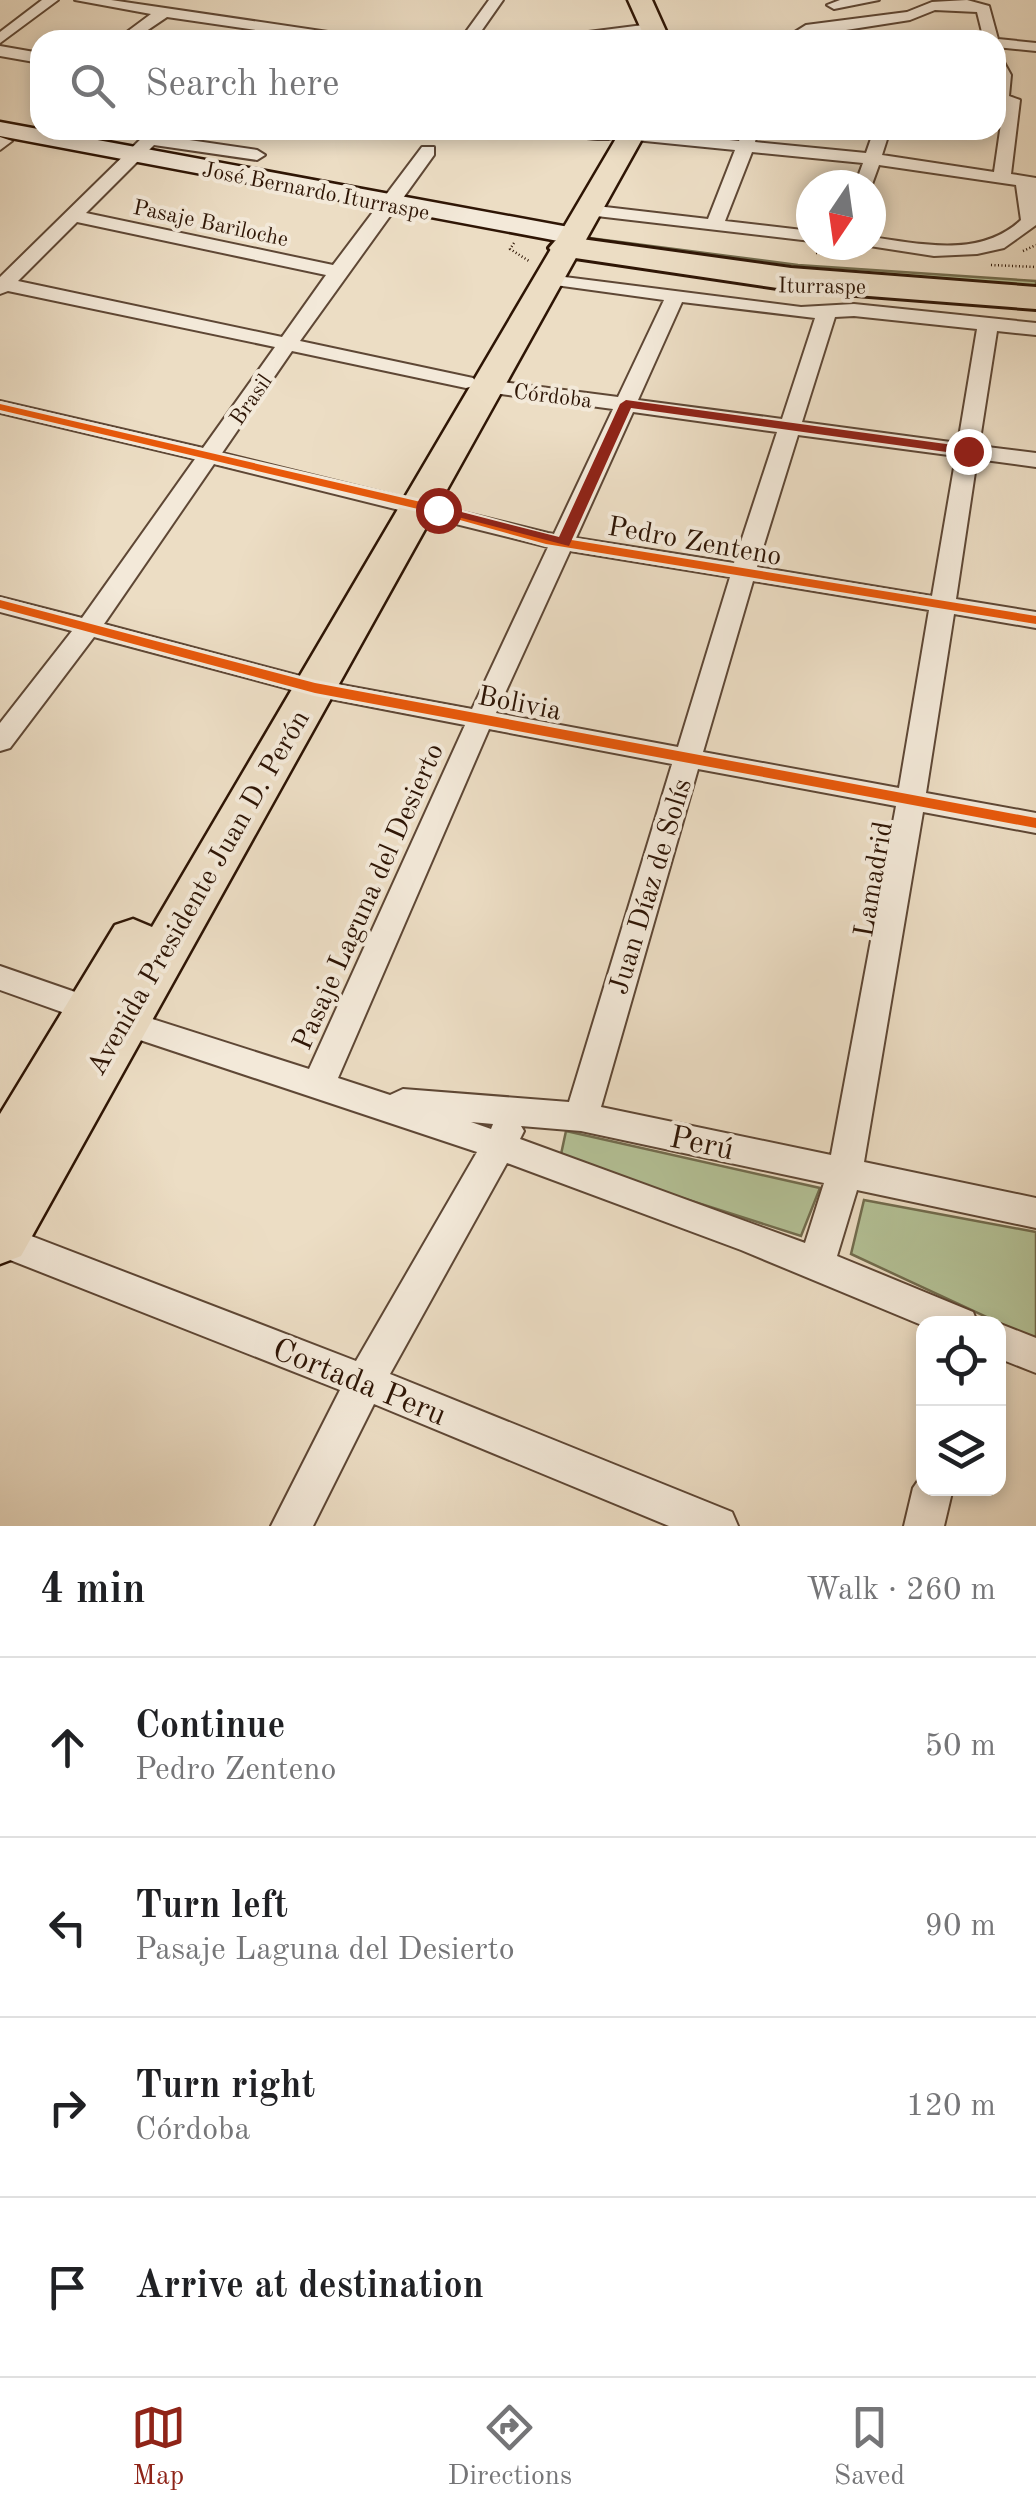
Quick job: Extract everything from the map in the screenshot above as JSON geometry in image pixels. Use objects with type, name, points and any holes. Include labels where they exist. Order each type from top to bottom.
[{"type":"highway","points":[[555,244],[798,266],[1036,281]]},
{"type":"highway","points":[[555,244],[809,281],[1036,298]]},
{"type":"main road","points":[[625,0],[644,30]]},
{"type":"main road","points":[[640,0],[646,30]]},
{"type":"main road","name":"José Bernardo Iturraspe","points":[[1,139],[142,147],[383,208],[555,244]]},
{"type":"main road","name":"Avenida Presidente Juan D. Perón","points":[[0,1239],[106,1016],[619,140]]},
{"type":"main road","name":"José Bernardo Iturraspe","points":[[383,208],[555,244]]},
{"type":"main road","name":"Avenida Presidente Juan D. Perón","points":[[0,1164],[106,1016]]},
{"type":"street","points":[[0,38],[51,0]]},
{"type":"street","points":[[82,0],[285,30]]},
{"type":"street","points":[[475,30],[496,0]]},
{"type":"street","points":[[834,5],[868,0]]},
{"type":"street","points":[[804,30],[910,16],[932,3],[982,6],[991,30]]},
{"type":"street","points":[[137,30],[163,13]]},
{"type":"street","points":[[909,30],[910,16]]},
{"type":"street","points":[[261,30],[264,27]]},
{"type":"street","points":[[1006,43],[1036,47]]},
{"type":"street","points":[[0,52],[30,56]]},
{"type":"street","points":[[1006,99],[1036,102]]},
{"type":"street","points":[[715,224],[748,140]]},
{"type":"street","points":[[761,140],[1030,182],[1031,216],[1026,226],[998,246],[966,249],[886,244]]},
{"type":"street","points":[[869,170],[879,140]]},
{"type":"street","points":[[1002,140],[1002,177]]},
{"type":"street","points":[[1,285],[142,147],[256,155]]},
{"type":"street","name":"Brasil","points":[[0,742],[88,628],[383,208],[428,151]]},
{"type":"street","name":"Pasaje Bariloche","points":[[74,216],[338,272]]},
{"type":"street","name":"José Bernardo Iturraspe","points":[[555,244],[715,224],[796,234]]},
{"type":"street","name":"Iturraspe","points":[[555,244],[674,297],[800,313],[868,310],[1036,329]]},
{"type":"street","name":"Córdoba","points":[[1,285],[476,384],[1036,460]]},
{"type":"street","name":"Pasaje Laguna del Desierto","points":[[319,1084],[674,297]]},
{"type":"street","name":"Juan Díaz de Solís","points":[[580,1117],[743,573],[827,312]]},
{"type":"street","name":"Lamadrid","points":[[817,1261],[845,1172],[911,801],[988,324]]},
{"type":"street","name":"Pedro Zenteno","points":[[0,407],[564,543],[1036,620]]},
{"type":"street","name":"Bolivia","points":[[0,604],[300,685],[1036,823]]},
{"type":"street","name":"Perú","points":[[0,978],[319,1084],[817,1261],[942,1316]]},
{"type":"street","name":"Perú","points":[[363,1100],[580,1117],[1036,1213]]},
{"type":"street","points":[[290,1526],[366,1382],[518,1113]]},
{"type":"street","name":"Cortada Peru","points":[[0,1239],[366,1382],[718,1526]]},
{"type":"street","points":[[1006,1343],[1036,1356]]},
{"type":"street","points":[[924,1526],[931,1496]]},
{"type":"green space","points":[[574,236],[798,265],[1036,281],[1036,298],[588,252]]},
{"type":"green space","points":[[566,1131],[820,1188],[801,1236],[560,1159]]},
{"type":"green space","points":[[864,1200],[1036,1232],[1036,1340],[1006,1326],[1006,1316],[984,1316],[851,1254]]},
{"type":"cycle path","points":[[0,407],[438,510],[546,540],[1036,620]]},
{"type":"cycle path","points":[[0,604],[315,688],[1036,823]]},
{"type":"route","points":[[438,510],[564,543],[626,404],[968,451]]}]
